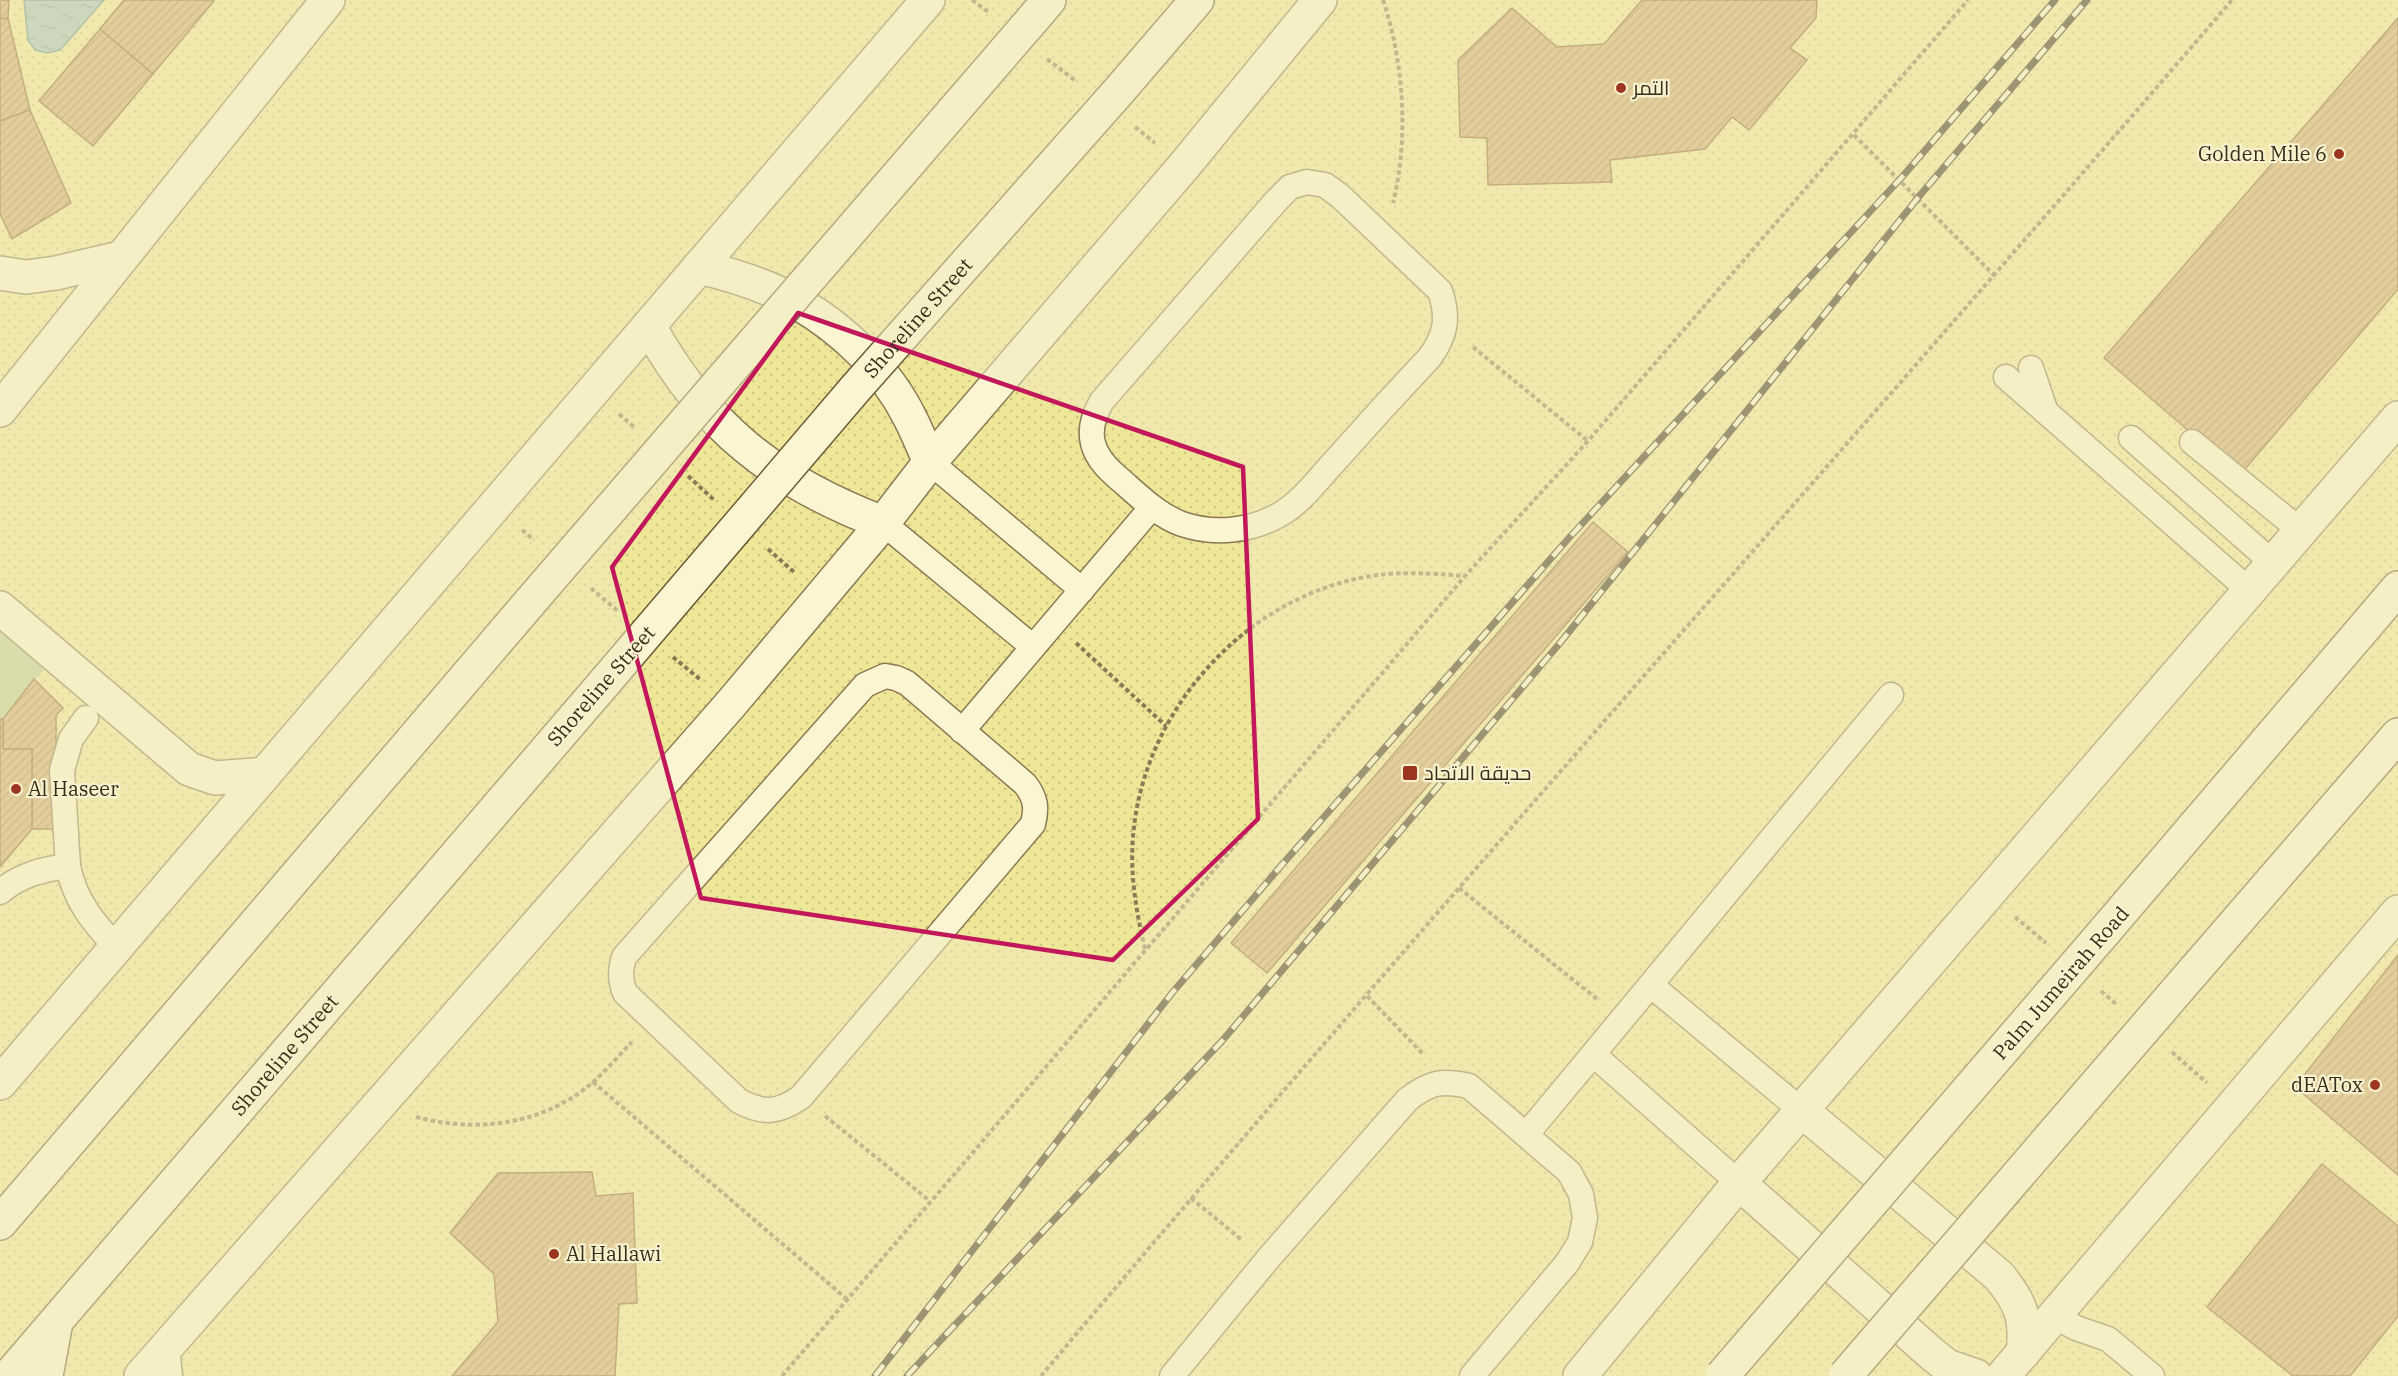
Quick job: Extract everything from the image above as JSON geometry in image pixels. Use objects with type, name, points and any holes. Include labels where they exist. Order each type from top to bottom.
[{"type":"street","points":[[0,410],[328,0]]},
{"type":"street","points":[[0,1083],[592,389],[649,326],[928,0]]},
{"type":"street","name":"Shoreline Street","points":[[9,1376],[855,389],[1197,0]]},
{"type":"street","points":[[141,1376],[168,1361],[381,1102],[730,705],[883,523],[930,462],[1184,166],[1320,0]]},
{"type":"street","points":[[0,1222],[1040,10]]},
{"type":"street","points":[[0,273],[26,278],[120,258]]},
{"type":"street","points":[[699,267],[735,276],[798,303],[841,333],[879,371],[909,415],[930,462]]},
{"type":"street","points":[[649,326],[666,359],[698,401],[729,433],[764,462],[801,487],[841,507],[883,523]]},
{"type":"street","points":[[1580,1376],[1801,1110],[2398,418]]},
{"type":"street","name":"Palm Jumeirah Road","points":[[1722,1376],[2398,588]]},
{"type":"street","points":[[0,608],[189,769],[215,778],[265,774]]},
{"type":"street","points":[[1845,1376],[2398,735]]},
{"type":"street","points":[[2013,1364],[2398,912]]},
{"type":"street","points":[[1801,1110],[1999,1276],[2013,1292],[2022,1311],[2025,1332],[2013,1364]]},
{"type":"street","points":[[1739,1183],[1932,1354],[1947,1366],[1976,1376]]},
{"type":"street","points":[[46,1376],[56,1320]]},
{"type":"lane","points":[[1307,182],[1325,185],[1340,196],[1440,291],[1446,308],[1446,325],[1441,342],[1430,357],[1306,492],[1280,514],[1249,527],[1215,530],[1182,524],[1152,507],[1105,467],[1092,441],[1091,427],[1102,401],[1290,187],[1307,182]]},
{"type":"lane","points":[[2031,368],[2046,412]]},
{"type":"lane","points":[[2006,377],[2250,591]]},
{"type":"lane","points":[[2131,438],[2273,563]]},
{"type":"lane","points":[[2192,442],[2301,531]]},
{"type":"lane","points":[[930,462],[1082,590]]},
{"type":"lane","points":[[962,731],[1152,507]]},
{"type":"lane","points":[[883,523],[1033,647]]},
{"type":"lane","points":[[885,676],[907,683],[962,731],[1032,792],[1035,803],[1033,824],[801,1097],[787,1107],[771,1111],[754,1109],[739,1101],[625,993],[621,982],[624,957],[865,685],[885,676]]},
{"type":"lane","points":[[1527,1135],[1891,695]]},
{"type":"lane","points":[[86,718],[71,739],[62,770],[68,866],[71,882],[84,911],[116,947]]},
{"type":"lane","points":[[0,892],[23,876],[45,868],[68,866]]},
{"type":"lane","points":[[1652,986],[1801,1110]]},
{"type":"lane","points":[[1594,1055],[1739,1183]]},
{"type":"lane","points":[[1172,1376],[1267,1260],[1408,1099],[1426,1085],[1448,1081],[1469,1086],[1569,1172],[1581,1194],[1585,1218],[1580,1242],[1567,1263],[1472,1376]]},
{"type":"lane","points":[[2055,1316],[2076,1328],[2108,1339],[2152,1376]]},
{"type":"path","points":[[1383,0],[1397,59],[1402,104],[1401,150],[1395,195],[1384,238]]},
{"type":"path","points":[[782,1376],[1465,576],[1588,441],[1968,0]]},
{"type":"path","points":[[1041,1376],[1191,1198],[1459,888],[1995,276],[2232,0]]},
{"type":"path","points":[[1854,135],[1995,276]]},
{"type":"path","points":[[1446,325],[1588,441]]},
{"type":"path","points":[[592,389],[636,429]]},
{"type":"path","points":[[680,469],[715,501]]},
{"type":"path","points":[[494,506],[539,544]]},
{"type":"path","points":[[759,541],[821,597]]},
{"type":"path","points":[[1145,949],[1136,912],[1132,874],[1133,835],[1139,798],[1150,761],[1166,726],[1187,692],[1212,662],[1241,635],[1274,613],[1328,588],[1386,574],[1425,573],[1465,576]]},
{"type":"path","points":[[585,583],[621,613]]},
{"type":"path","points":[[1054,622],[1166,726]]},
{"type":"path","points":[[667,651],[730,705]]},
{"type":"path","points":[[1459,888],[1623,1020]]},
{"type":"path","points":[[1988,893],[2052,948]]},
{"type":"path","points":[[2097,987],[2124,1011]]},
{"type":"path","points":[[1367,996],[1412,1040],[1448,1081]]},
{"type":"path","points":[[381,1102],[410,1116],[442,1124],[474,1126],[496,1124],[537,1115],[567,1101],[593,1082],[653,1020]]},
{"type":"path","points":[[2169,1050],[2232,1105]]},
{"type":"path","points":[[593,1082],[848,1300]]},
{"type":"path","points":[[801,1097],[930,1201]]},
{"type":"path","points":[[1191,1198],[1267,1260]]},
{"type":"highlighted area","points":[[798,313],[1243,467],[1258,819],[1113,960],[701,898],[612,567]]},
{"type":"sand","points":[[0,0],[2398,0],[2398,1376],[0,1376]]},
{"type":"green space","points":[[0,621],[50,662],[3,719],[0,719]]},
{"type":"water","points":[[24,0],[104,0],[60,50],[47,53],[35,50],[28,40]]},
{"type":"building","points":[[0,0],[9,0],[8,18],[0,19]]},
{"type":"building","points":[[124,0],[214,1],[153,74],[100,29]]},
{"type":"building","name":"التمر","points":[[1642,0],[1817,0],[1816,18],[1790,48],[1807,60],[1749,130],[1732,117],[1705,149],[1610,160],[1612,182],[1488,185],[1487,138],[1460,137],[1458,60],[1512,8],[1557,47],[1604,44]]},
{"type":"building","points":[[8,18],[30,110],[0,121],[0,19]]},
{"type":"building","name":"Golden Mile 6","points":[[2398,18],[2398,289],[2240,475],[2104,358]]},
{"type":"building","points":[[100,29],[153,74],[93,146],[39,101]]},
{"type":"building","points":[[30,110],[71,203],[12,239],[0,214],[0,121]]},
{"type":"building","points":[[1593,522],[1628,552],[1267,973],[1231,943]]},
{"type":"building","points":[[34,679],[63,708],[56,715],[56,829],[32,829],[32,749],[3,749],[3,719]]},
{"type":"building","name":"Al Haseer","points":[[0,719],[3,719],[3,749],[32,749],[32,829],[0,867]]},
{"type":"building","points":[[2398,955],[2398,1175],[2295,1087]]},
{"type":"building","points":[[2322,1164],[2398,1226],[2398,1316],[2350,1376],[2293,1376],[2207,1307]]},
{"type":"building","name":"Al Hallawi","points":[[592,1172],[596,1196],[633,1193],[637,1303],[619,1304],[615,1376],[452,1376],[498,1322],[494,1274],[450,1233],[498,1173]]},
{"type":"railway","points":[[875,1376],[1172,993],[1280,867],[1568,539],[1902,177],[2055,0]]},
{"type":"railway","points":[[907,1376],[1222,1041],[1560,643],[1921,194],[2087,0]]},
{"type":"place","name":"التمر","points":[[1621,88]]},
{"type":"place","name":"Golden Mile 6","points":[[2339,154]]},
{"type":"place","name":"حديقة الاتحاد","points":[[1410,773]]},
{"type":"place","name":"Al Haseer","points":[[16,789]]},
{"type":"place","name":"dEATox","points":[[2375,1085]]},
{"type":"place","name":"Al Hallawi","points":[[554,1254]]}]
